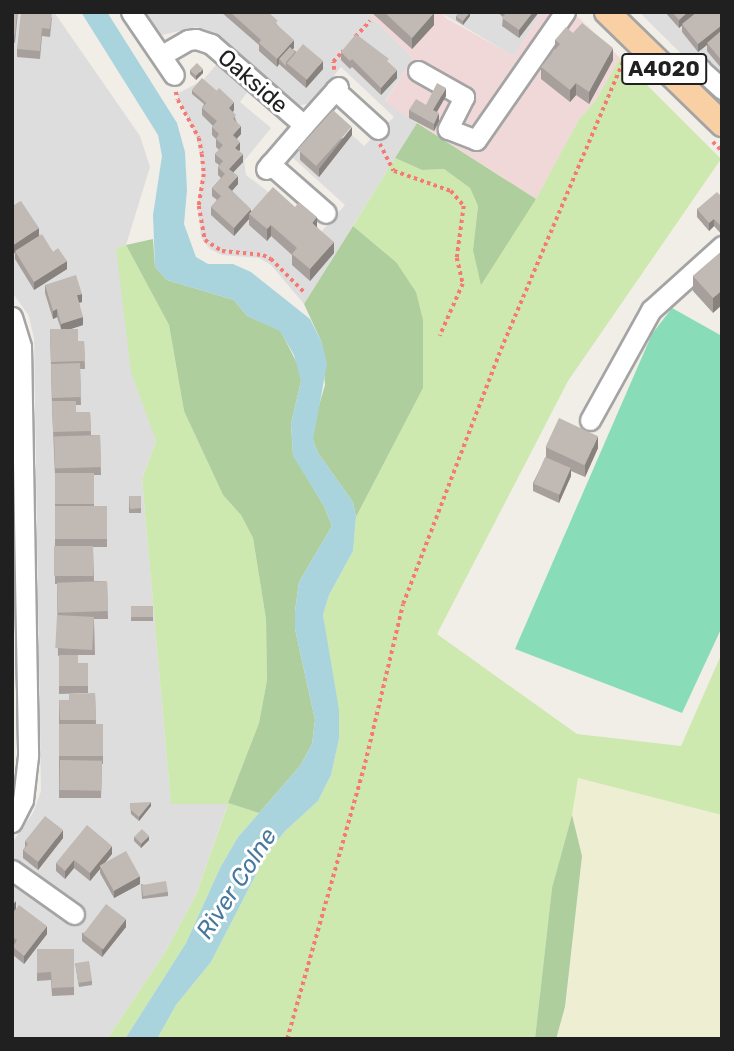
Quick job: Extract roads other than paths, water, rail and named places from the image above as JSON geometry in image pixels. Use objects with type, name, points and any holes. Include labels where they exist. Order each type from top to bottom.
[{"type":"main road","name":"A4020","points":[[607,12],[722,124]]},
{"type":"street","points":[[131,12],[174,75]]},
{"type":"street","points":[[418,71],[464,97],[448,129],[476,140],[565,12]]},
{"type":"street","name":"Oakside","points":[[162,55],[188,40],[196,39],[211,44],[304,125]]},
{"type":"street","points":[[679,83],[700,69],[722,89]]},
{"type":"street","name":"Oakside","points":[[326,213],[268,166],[337,88],[378,129]]},
{"type":"street","points":[[590,419],[652,310],[722,246]]},
{"type":"street","points":[[12,317],[21,347],[28,756],[23,800],[12,822]]},
{"type":"street","points":[[12,870],[74,914]]},
{"type":"water","name":"River Colne","points":[[81,12],[107,12],[177,123],[185,152],[187,190],[184,224],[196,257],[208,264],[233,264],[251,272],[310,319],[322,343],[327,364],[313,440],[318,453],[353,502],[356,517],[353,551],[329,595],[323,615],[339,710],[339,739],[331,775],[318,801],[285,831],[266,855],[211,962],[176,1005],[157,1039],[125,1039],[186,943],[220,868],[238,837],[300,766],[312,744],[315,720],[295,629],[295,611],[299,582],[332,526],[324,506],[293,456],[291,424],[301,381],[294,355],[280,331],[247,316],[234,300],[167,280],[155,267],[153,215],[162,156],[158,135]]}]
